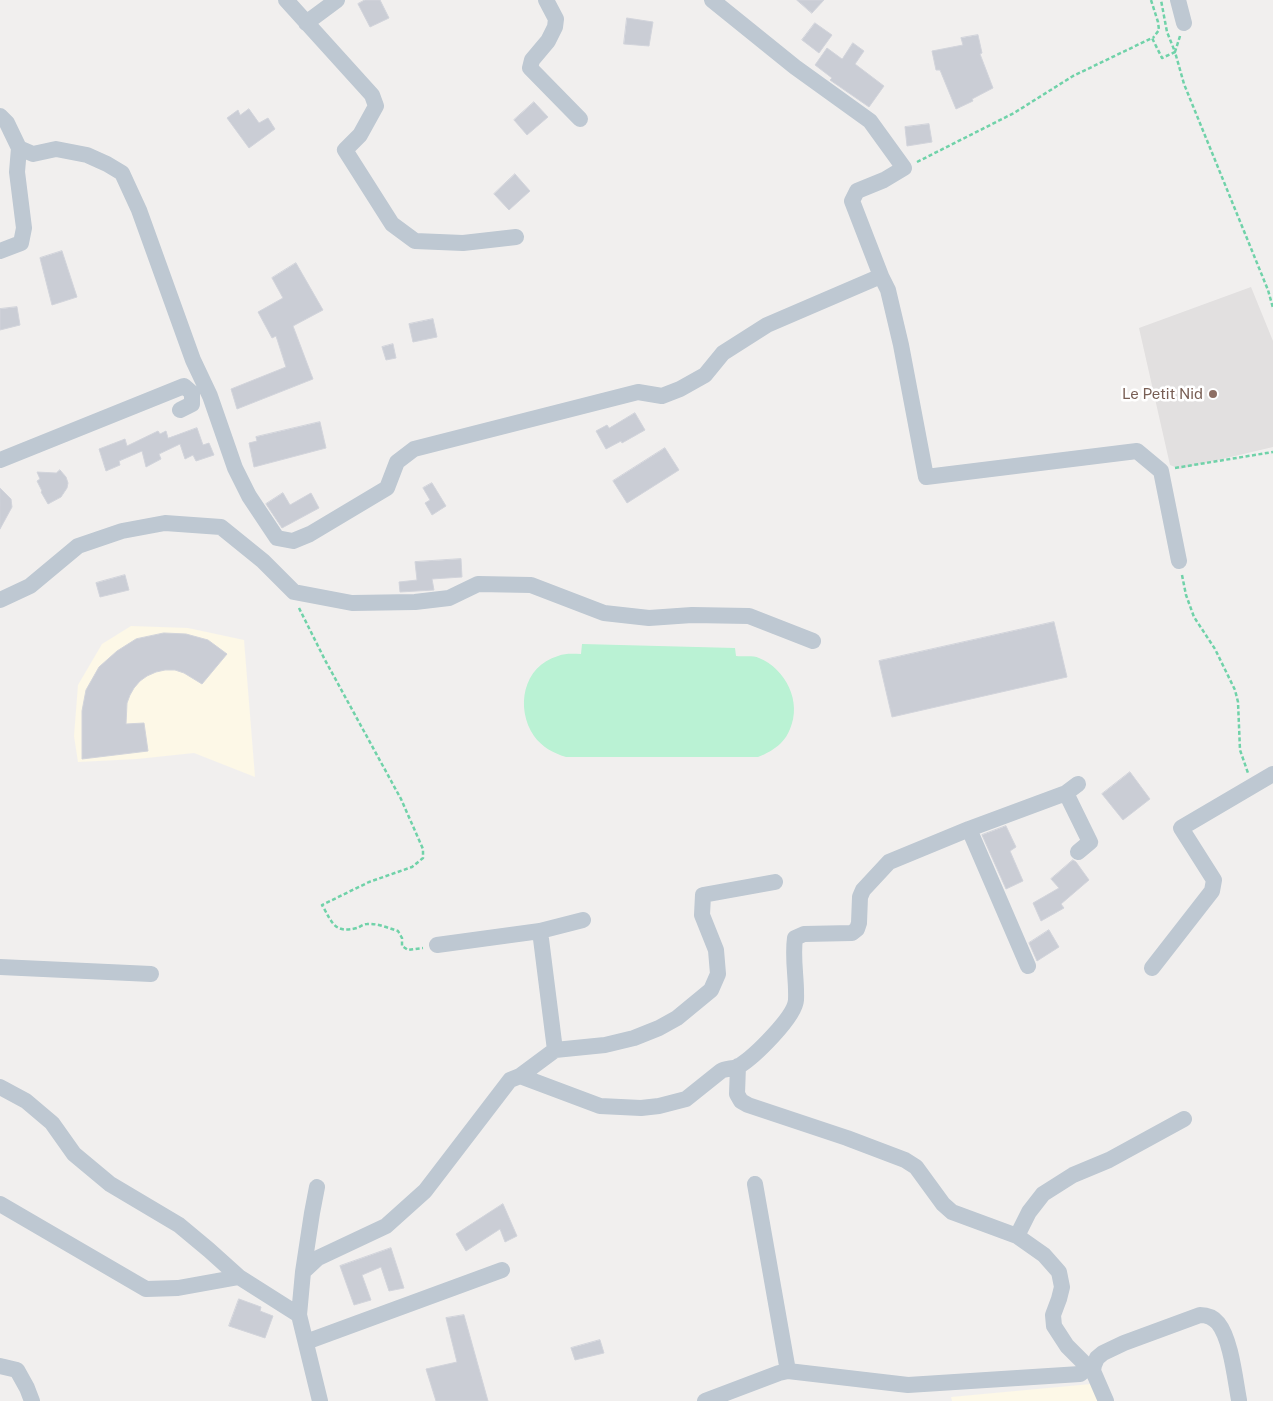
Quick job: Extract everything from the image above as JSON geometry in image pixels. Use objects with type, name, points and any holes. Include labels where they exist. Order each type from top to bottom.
[{"type":"street","points":[[286,0],[372,95],[376,106],[360,135],[345,150],[392,224],[415,241],[463,243],[516,237]]},
{"type":"street","points":[[306,23],[337,0]]},
{"type":"street","points":[[546,0],[556,19],[555,27],[548,41],[532,60],[530,68],[580,120]]},
{"type":"street","points":[[712,0],[795,67],[870,121],[904,168],[884,180],[857,191],[852,201],[888,290],[901,345],[926,477],[1137,451],[1161,471],[1179,561]]},
{"type":"street","points":[[1178,0],[1184,23]]},
{"type":"street","points":[[0,116],[7,123],[18,148],[17,172],[24,228],[21,243],[0,251]]},
{"type":"street","points":[[18,148],[33,154],[56,149],[86,155],[122,173],[139,210],[193,360],[210,396],[235,468],[249,496],[277,538],[282,540],[293,541],[310,534],[387,488],[396,462],[414,449],[638,392],[662,396],[680,389],[705,375],[723,353],[767,325],[881,276]]},
{"type":"street","points":[[0,460],[184,386],[192,393],[192,404],[180,410]]},
{"type":"street","points":[[0,600],[30,586],[78,546],[122,531],[165,523],[221,527],[263,560],[294,592],[352,603],[414,602],[449,598],[478,584],[532,585],[604,612],[649,618],[692,615],[749,616],[813,641]]},
{"type":"street","points":[[1152,968],[1212,891],[1214,880],[1181,828],[1273,774]]},
{"type":"street","points":[[520,1076],[600,1106],[641,1108],[659,1106],[686,1099],[720,1071],[725,1068],[738,1066],[768,1041],[793,1011],[796,1000],[793,949],[795,938],[804,934],[852,933],[857,929],[859,924],[860,897],[863,890],[889,862],[1072,789],[1090,842],[1078,852]]},
{"type":"street","points":[[969,829],[1028,966]]},
{"type":"street","points":[[303,1272],[318,1258],[386,1226],[425,1191],[510,1080],[520,1076],[555,1050],[606,1045],[634,1038],[677,1018],[711,990],[718,974],[716,950],[702,915],[703,895],[775,882]]},
{"type":"street","points":[[437,946],[540,931],[583,920]]},
{"type":"street","points":[[540,931],[555,1050]]},
{"type":"street","points":[[0,967],[151,974]]},
{"type":"street","points":[[705,1401],[788,1371],[908,1385],[1080,1374],[1086,1369],[1084,1363],[1067,1346],[1054,1326],[1053,1315],[1062,1286],[1059,1272],[1044,1255],[1018,1236],[952,1212],[943,1204],[916,1167],[905,1160],[741,1101],[737,1094],[738,1066]]},
{"type":"street","points":[[0,1087],[26,1101],[52,1123],[74,1154],[110,1184],[179,1225],[239,1277],[299,1315]]},
{"type":"street","points":[[1018,1236],[1029,1212],[1043,1194],[1072,1175],[1109,1160],[1184,1119]]},
{"type":"street","points":[[755,1184],[788,1371]]},
{"type":"street","points":[[317,1187],[303,1272],[299,1315],[320,1401]]},
{"type":"street","points":[[0,1204],[146,1289],[178,1288],[239,1277]]},
{"type":"street","points":[[306,1342],[502,1270]]},
{"type":"street","points":[[1106,1401],[1093,1371],[1097,1358],[1124,1343],[1200,1315],[1208,1315],[1218,1322],[1226,1336],[1242,1401]]},
{"type":"street","points":[[0,1366],[17,1370],[32,1401]]},
{"type":"path","points":[[904,168],[1014,113],[1073,76],[1152,38],[1159,30],[1151,0]]},
{"type":"path","points":[[1161,0],[1168,32],[1188,93],[1268,290],[1273,308]]},
{"type":"path","points":[[1155,14],[1163,12]]},
{"type":"path","points":[[1152,38],[1162,58],[1175,52],[1184,23]]},
{"type":"path","points":[[1161,471],[1273,452]]},
{"type":"path","points":[[1179,561],[1186,595],[1194,617],[1216,649],[1238,702],[1240,750],[1253,786]]},
{"type":"path","points":[[300,610],[400,800],[423,849],[423,858],[412,867],[369,882],[322,905],[334,926],[342,930],[358,928],[365,924],[374,924],[398,931],[402,938],[402,946],[408,950],[437,946]]},
{"type":"shaded area","name":"Le Petit Nid","points":[[1251,287],[1273,341],[1273,447],[1180,469],[1170,465],[1139,328]]},
{"type":"shaded area","points":[[131,626],[188,628],[244,640],[255,777],[194,753],[137,759],[78,762],[74,736],[78,685],[102,644]]},
{"type":"shaded area","points":[[1091,1384],[1100,1401],[952,1401],[951,1397]]},
{"type":"green space","points":[[582,644],[735,648],[736,656],[759,658],[769,663],[784,678],[793,698],[793,719],[790,729],[779,745],[758,757],[566,757],[557,754],[548,749],[534,736],[528,725],[524,701],[526,689],[530,678],[546,661],[564,654],[581,654]]},
{"type":"building","points":[[365,0],[380,0],[389,18],[370,27],[358,4]]},
{"type":"building","points":[[797,0],[824,0],[812,13]]},
{"type":"building","points":[[627,18],[653,22],[649,46],[624,44]]},
{"type":"building","points":[[815,23],[832,35],[819,53],[802,40]]},
{"type":"building","points":[[978,35],[982,53],[980,54],[993,88],[956,109],[940,70],[936,70],[932,51],[963,45],[961,38]]},
{"type":"building","points":[[853,43],[864,51],[855,64],[884,86],[869,107],[830,80],[832,78],[815,65],[827,48],[842,59]]},
{"type":"building","points":[[534,102],[548,117],[527,135],[514,120]]},
{"type":"building","points":[[249,109],[259,123],[268,118],[275,129],[249,148],[227,118],[238,110],[240,115]]},
{"type":"building","points":[[929,124],[932,142],[907,146],[905,127]]},
{"type":"building","points":[[515,174],[530,191],[509,210],[494,194]]},
{"type":"building","points":[[62,251],[77,297],[52,305],[40,258]]},
{"type":"building","points":[[296,263],[323,310],[293,326],[313,379],[237,409],[231,389],[286,367],[276,336],[272,338],[258,312],[283,298],[272,278]]},
{"type":"building","points":[[17,307],[20,325],[0,330],[0,309]]},
{"type":"building","points":[[433,319],[437,337],[413,342],[409,324]]},
{"type":"building","points":[[393,344],[396,358],[386,360],[382,347]]},
{"type":"building","points":[[635,413],[645,430],[622,443],[621,441],[606,449],[596,431],[607,425],[609,428]]},
{"type":"building","points":[[320,422],[326,448],[254,467],[249,443],[257,441],[256,437]]},
{"type":"building","points":[[197,428],[203,445],[209,443],[214,455],[196,461],[193,455],[185,459],[180,444],[159,454],[161,459],[146,467],[142,451],[119,461],[120,465],[106,471],[99,449],[125,439],[127,446],[158,431],[160,434],[166,431],[168,438]]},
{"type":"building","points":[[665,448],[679,470],[627,503],[613,481]]},
{"type":"building","points":[[60,470],[66,477],[67,488],[61,497],[48,504],[37,481],[40,479],[37,472],[56,473]]},
{"type":"building","points":[[432,483],[446,506],[432,515],[425,503],[430,500],[423,488]]},
{"type":"building","points":[[0,488],[11,499],[12,507],[0,529]]},
{"type":"building","points":[[283,493],[290,505],[311,493],[319,508],[282,528],[266,504]]},
{"type":"building","points":[[461,559],[462,577],[432,579],[434,590],[400,592],[399,582],[417,580],[415,562]]},
{"type":"building","points":[[125,575],[129,590],[100,597],[96,583]]},
{"type":"building","points":[[1054,622],[1067,677],[892,717],[879,661]]},
{"type":"building","points":[[164,633],[186,634],[208,640],[227,654],[202,684],[184,673],[175,670],[165,670],[147,676],[134,688],[127,703],[126,724],[144,723],[148,751],[82,759],[82,711],[86,690],[99,667],[117,651],[136,639]]},
{"type":"building","points":[[1130,772],[1150,799],[1123,820],[1102,794]]},
{"type":"building","points":[[1006,826],[1016,847],[1010,851],[1023,881],[1006,889],[982,835]]},
{"type":"building","points":[[1073,860],[1089,880],[1061,904],[1064,908],[1041,921],[1033,903],[1059,888],[1051,879]]},
{"type":"building","points":[[1049,930],[1059,947],[1037,961],[1029,943]]},
{"type":"building","points":[[503,1204],[517,1236],[505,1242],[500,1229],[466,1251],[456,1234]]},
{"type":"building","points":[[391,1248],[404,1288],[389,1291],[381,1267],[362,1275],[371,1300],[354,1305],[340,1266]]},
{"type":"building","points":[[239,1299],[261,1307],[260,1311],[273,1316],[265,1338],[229,1326]]},
{"type":"building","points":[[464,1315],[488,1401],[436,1401],[426,1369],[457,1362],[446,1318]]},
{"type":"building","points":[[600,1340],[604,1353],[575,1360],[571,1348]]},
{"type":"place","name":"Le Petit Nid","points":[[1213,394]]}]
